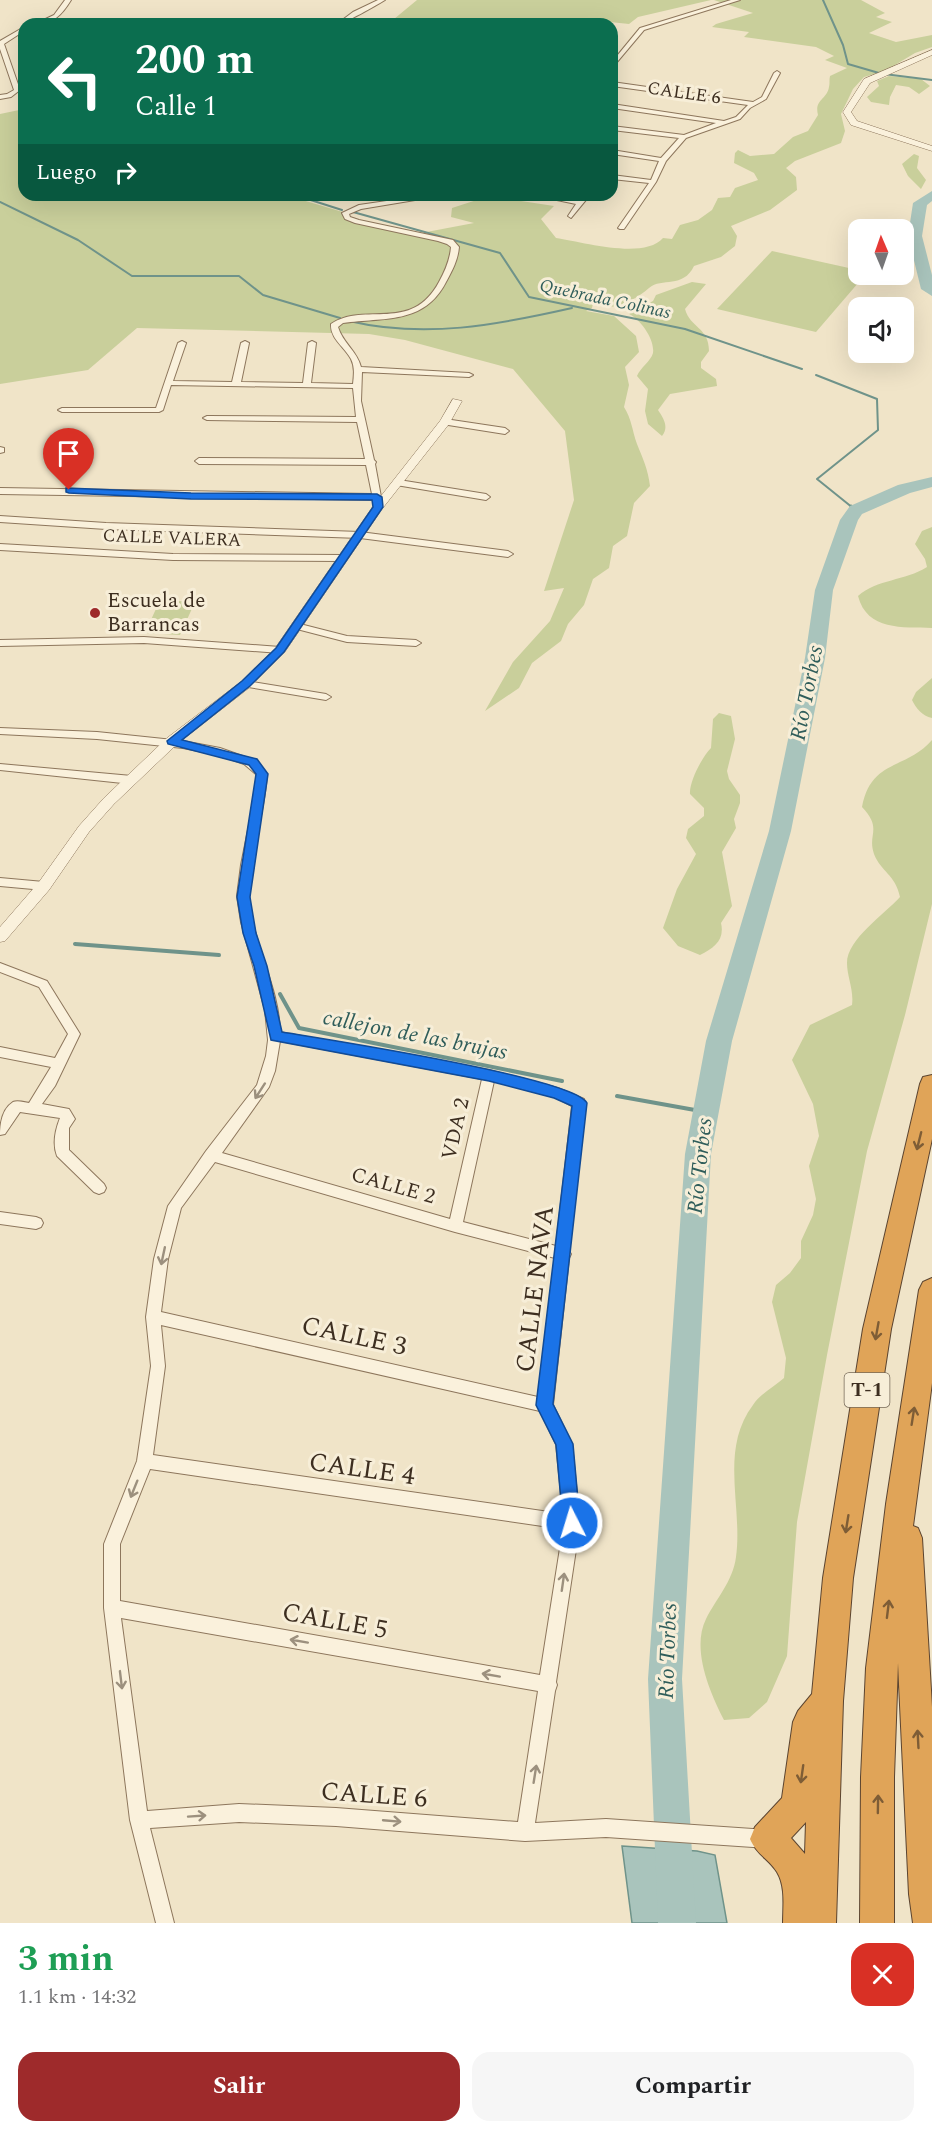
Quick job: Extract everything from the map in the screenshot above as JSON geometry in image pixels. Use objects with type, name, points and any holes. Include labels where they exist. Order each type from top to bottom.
[{"type":"highway","name":"T-1","points":[[819,1923],[826,1701],[838,1578],[877,1329],[932,1084]]},
{"type":"highway","name":"T-1","points":[[877,1923],[879,1751],[885,1634],[903,1481],[932,1290]]},
{"type":"highway","points":[[903,1481],[925,1882],[930,1923]]},
{"type":"highway","points":[[800,1923],[800,1890],[790,1860],[755,1838],[798,1806],[809,1722],[826,1701]]},
{"type":"street","points":[[54,18],[60,14],[68,0]]},
{"type":"street","points":[[348,18],[382,0]]},
{"type":"street","points":[[618,59],[642,29],[737,0]]},
{"type":"street","points":[[0,97],[9,96],[17,90],[2,43],[18,34]]},
{"type":"street","points":[[932,52],[867,81],[847,112],[854,123],[932,149]]},
{"type":"street","points":[[618,129],[684,138],[728,123],[764,98],[777,73]]},
{"type":"street","name":"CALLE 6","points":[[618,85],[756,104]]},
{"type":"street","points":[[618,107],[728,123]]},
{"type":"street","points":[[622,228],[653,182],[663,160],[684,138]]},
{"type":"street","points":[[618,153],[663,160]]},
{"type":"street","points":[[618,178],[653,182]]},
{"type":"street","points":[[378,502],[372,462],[355,386],[357,369],[353,352],[335,333],[334,326],[341,321],[398,315],[423,308],[438,293],[453,261],[455,247],[450,242],[357,222],[347,218],[345,213],[359,207],[400,201]]},
{"type":"street","points":[[569,201],[580,203],[570,216]]},
{"type":"street","points":[[62,411],[156,411],[182,343]]},
{"type":"street","points":[[236,384],[245,343]]},
{"type":"street","points":[[307,385],[312,343]]},
{"type":"street","points":[[357,369],[469,375]]},
{"type":"street","points":[[168,383],[355,386]]},
{"type":"street","points":[[0,937],[44,886],[84,829],[172,741],[246,684],[280,650],[360,535],[378,502],[399,483],[445,422],[457,401]]},
{"type":"street","points":[[207,418],[361,420]]},
{"type":"street","points":[[445,422],[505,431]]},
{"type":"street","points":[[199,461],[372,462]]},
{"type":"street","points":[[399,483],[486,497]]},
{"type":"street","points":[[0,491],[378,502]]},
{"type":"street","points":[[0,519],[106,526],[360,535],[508,554]]},
{"type":"street","name":"CALLE VALERA","points":[[0,547],[173,557],[343,558]]},
{"type":"street","points":[[296,626],[352,640],[416,644]]},
{"type":"street","points":[[0,643],[144,640],[280,650]]},
{"type":"street","points":[[246,684],[326,697]]},
{"type":"street","points":[[0,731],[172,741],[253,762],[262,774],[243,897],[249,933],[261,966],[276,1036],[272,1066],[263,1087],[175,1206],[161,1259],[153,1317],[158,1366],[146,1461],[112,1544],[112,1608],[139,1820],[165,1923]]},
{"type":"street","points":[[0,767],[132,780]]},
{"type":"street","points":[[0,882],[44,886]]},
{"type":"street","points":[[0,967],[43,984],[74,1034],[32,1108]]},
{"type":"street","points":[[276,1036],[489,1075]]},
{"type":"street","points":[[0,1052],[59,1064]]},
{"type":"street","name":"CALLE NAVA","points":[[489,1075],[558,1093],[579,1103],[564,1254],[545,1405],[564,1444],[572,1523],[525,1832]]},
{"type":"street","name":"VDA 2","points":[[455,1226],[489,1075]]},
{"type":"street","points":[[0,1130],[17,1106],[64,1113],[68,1119],[62,1127],[62,1152],[99,1188]]},
{"type":"street","name":"CALLE 2","points":[[211,1155],[455,1226],[564,1254]]},
{"type":"street","points":[[0,1218],[36,1223]]},
{"type":"street","name":"CALLE 3","points":[[153,1317],[545,1405]]},
{"type":"street","name":"CALLE 4","points":[[146,1461],[572,1523]]},
{"type":"street","name":"CALLE 5","points":[[112,1608],[549,1685]]},
{"type":"street","name":"CALLE 6","points":[[139,1820],[239,1813],[336,1816],[525,1832],[606,1828],[755,1838]]},
{"type":"green space","points":[[417,0],[711,0],[638,17],[629,24],[618,23],[618,18],[395,18]]},
{"type":"green space","points":[[714,0],[861,0],[885,13],[876,17],[892,22],[869,33],[896,42],[932,35],[932,47],[915,53],[885,71],[864,77],[853,89],[841,114],[845,131],[841,143],[795,161],[786,168],[796,177],[797,190],[770,210],[731,226],[737,236],[735,246],[721,257],[694,266],[684,278],[654,285],[623,304],[607,307],[593,303],[592,308],[586,311],[614,316],[636,336],[639,352],[625,367],[629,385],[624,407],[645,464],[650,486],[634,503],[627,536],[613,546],[609,568],[593,579],[584,605],[568,624],[561,641],[532,663],[519,688],[485,711],[513,662],[550,621],[564,588],[544,591],[574,500],[565,431],[513,369],[405,340],[369,334],[137,328],[88,370],[0,384],[0,114],[18,110],[18,201],[306,201],[346,213],[348,218],[416,234],[474,223],[451,217],[452,208],[474,201],[522,201],[554,206],[541,219],[556,238],[612,248],[642,248],[663,238],[672,239],[680,225],[698,220],[712,210],[718,198],[730,197],[735,188],[758,180],[754,173],[734,163],[735,153],[738,150],[750,156],[774,154],[793,137],[808,131],[818,115],[819,103],[828,91],[830,76],[847,68],[825,60],[834,56],[816,47],[744,37],[749,32],[712,27],[753,13]]},
{"type":"green space","points":[[889,76],[921,79],[930,86],[919,94],[909,87],[896,85],[889,105],[871,102],[867,97],[879,86],[877,81]]},
{"type":"green space","points":[[914,154],[919,156],[917,168],[926,180],[921,189],[908,176],[902,164]]},
{"type":"green space","points":[[772,251],[848,268],[848,285],[856,285],[816,332],[717,309]]},
{"type":"green space","points":[[692,282],[706,284],[685,309],[687,315],[706,337],[709,351],[701,362],[701,368],[716,379],[717,386],[670,394],[658,410],[665,426],[662,436],[648,424],[645,411],[648,389],[637,376],[652,356],[652,342],[642,325],[629,314],[653,301],[656,295]]},
{"type":"green space","points":[[932,527],[932,628],[898,627],[869,616],[858,596],[874,586],[927,567],[925,559],[915,544],[922,531]]},
{"type":"green space","points":[[160,600],[195,602],[180,635],[145,633]]},
{"type":"green space","points":[[932,678],[932,718],[920,711],[912,700],[916,692]]},
{"type":"green space","points":[[719,713],[731,716],[735,739],[727,771],[729,779],[740,795],[740,803],[734,819],[736,828],[722,852],[732,906],[721,923],[720,939],[700,955],[678,946],[663,928],[677,889],[696,854],[686,838],[688,829],[704,816],[704,808],[690,794],[690,789],[697,770],[711,748],[713,719]]},
{"type":"green space","points":[[932,740],[932,904],[905,1015],[867,1151],[827,1355],[797,1522],[787,1656],[767,1702],[749,1718],[724,1720],[704,1671],[701,1657],[702,1631],[706,1619],[728,1582],[736,1557],[737,1518],[734,1479],[737,1441],[743,1422],[756,1401],[784,1378],[786,1358],[772,1302],[776,1285],[790,1273],[801,1258],[801,1241],[813,1215],[816,1199],[809,1166],[819,1136],[813,1104],[792,1060],[810,1025],[852,1005],[847,963],[853,945],[868,927],[900,897],[895,883],[874,854],[872,821],[862,807],[867,792],[873,780],[881,773],[922,750]]},
{"type":"water","points":[[622,1846],[697,1851],[715,1855],[727,1923],[632,1923]]},
{"type":"waterway","points":[[823,0],[843,45],[848,64],[879,73]]},
{"type":"waterway","points":[[884,74],[932,80]]},
{"type":"waterway","name":"Río Torbes","points":[[932,195],[920,203],[915,236],[928,289],[932,292]]},
{"type":"waterway","name":"Quebrada Colinas","points":[[314,201],[342,210]]},
{"type":"waterway","points":[[0,202],[78,240],[132,276],[239,276],[263,295],[340,318]]},
{"type":"waterway","name":"Quebrada Colinas","points":[[353,212],[500,253],[529,297],[685,329],[802,369]]},
{"type":"waterway","points":[[349,321],[405,329],[461,328],[516,320],[572,308]]},
{"type":"waterway","name":"Quebrada Colinas","points":[[816,375],[877,399],[878,430],[817,479],[853,508]]},
{"type":"waterway","name":"Río Torbes","points":[[677,1923],[665,1679],[698,1154],[719,1041],[780,831],[815,658],[824,590],[849,520],[856,510],[904,489],[932,482]]},
{"type":"waterway","name":"Quebrada Colinas","points":[[851,506],[856,510]]},
{"type":"waterway","name":"callejon de las brujas","points":[[75,944],[219,955]]},
{"type":"waterway","name":"callejon de las brujas","points":[[280,994],[299,1028],[562,1081]]},
{"type":"waterway","name":"callejon de las brujas","points":[[617,1096],[706,1112]]},
{"type":"place","name":"Escuela de Barrancas","points":[[95,613]]},
{"type":"route","points":[[69,490],[191,496],[377,497],[378,507],[280,650],[246,684],[172,741],[253,762],[262,774],[243,897],[249,933],[261,966],[276,1036],[489,1075],[558,1093],[579,1103],[564,1254],[545,1405],[564,1444],[572,1523]]}]
